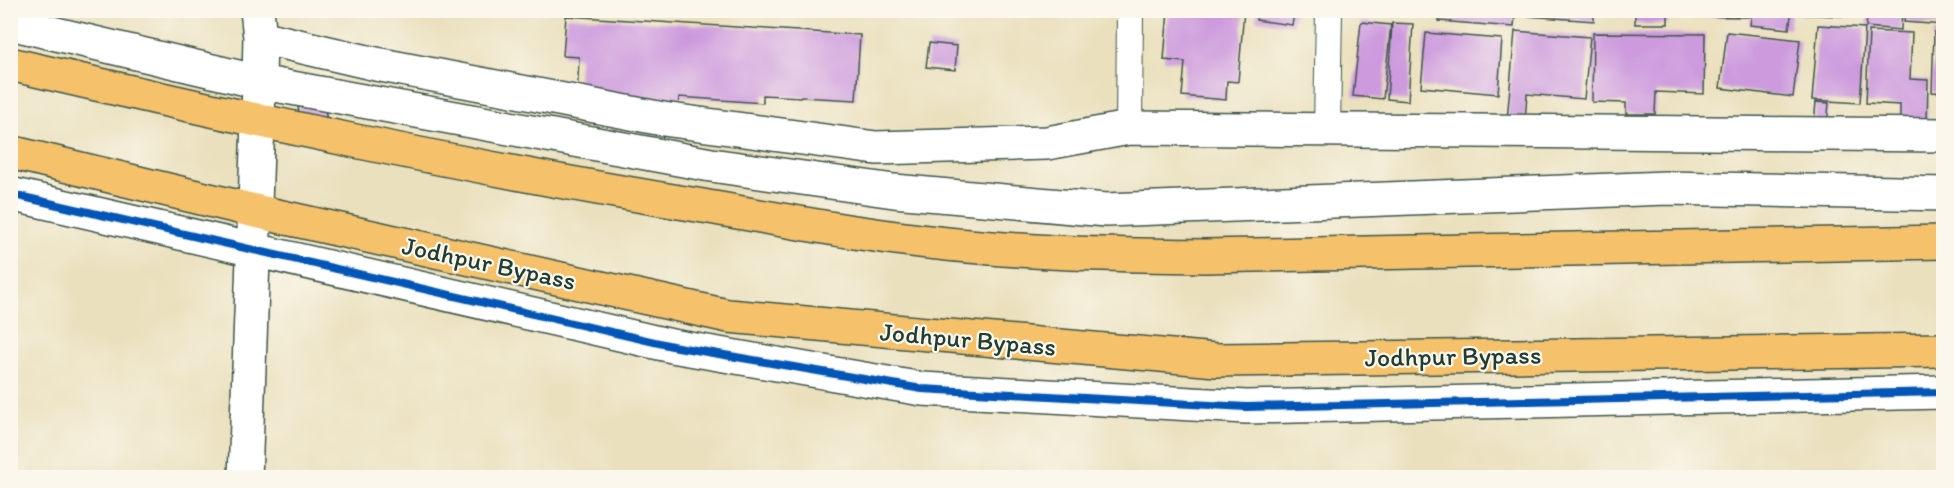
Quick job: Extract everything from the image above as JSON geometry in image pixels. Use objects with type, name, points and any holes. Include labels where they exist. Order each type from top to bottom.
[{"type":"highway","points":[[10,64],[258,122],[553,182],[848,230],[978,247],[1093,254],[1205,256],[1944,242]]},
{"type":"highway","name":"Jodhpur Bypass","points":[[10,152],[255,211],[728,316],[1216,360],[1944,350]]},
{"type":"street","points":[[1129,128],[1130,10]]},
{"type":"street","points":[[1327,129],[1329,10]]},
{"type":"street","points":[[10,23],[259,82],[711,165],[894,191],[1106,210],[1666,188],[1944,194]]},
{"type":"street","points":[[245,477],[258,122],[259,24],[376,64],[663,119],[876,148],[1047,143],[1129,128],[1944,135]]},
{"type":"street","points":[[10,194],[672,346],[922,389],[1246,407],[1944,392]]},
{"type":"building","points":[[1168,10],[1244,10],[1238,82],[1227,81],[1226,100],[1182,96],[1185,62],[1164,60]]},
{"type":"building","points":[[1257,10],[1295,10],[1292,25],[1256,20]]},
{"type":"building","points":[[1440,10],[1594,10],[1594,21],[1515,15],[1514,27],[1439,21]]},
{"type":"building","points":[[1635,10],[1668,10],[1668,24],[1635,24]]},
{"type":"building","points":[[1679,10],[1748,10],[1748,17],[1679,16]]},
{"type":"building","points":[[1752,10],[1792,10],[1789,29],[1750,25]]},
{"type":"building","points":[[1797,10],[1861,10],[1861,17],[1797,14]]},
{"type":"building","points":[[1868,10],[1902,10],[1901,30],[1866,27]]},
{"type":"building","points":[[1905,10],[1944,10],[1944,25],[1904,22]]},
{"type":"building","points":[[566,16],[860,35],[856,100],[763,95],[763,103],[679,97],[678,108],[577,102],[579,57],[563,56]]},
{"type":"building","points":[[1361,22],[1391,25],[1383,99],[1353,96]]},
{"type":"building","points":[[1392,23],[1413,24],[1408,101],[1387,99]]},
{"type":"building","points":[[1818,25],[1865,28],[1860,103],[1812,100]]},
{"type":"building","points":[[1515,31],[1590,37],[1584,99],[1527,94],[1525,122],[1507,120]]},
{"type":"building","points":[[1869,31],[1912,33],[1910,79],[1928,80],[1927,124],[1900,122],[1900,105],[1866,103]]},
{"type":"building","points":[[1727,32],[1800,40],[1793,97],[1720,88]]},
{"type":"building","points":[[1934,32],[1944,32],[1944,93],[1932,92]]},
{"type":"building","points":[[1426,33],[1502,39],[1498,94],[1421,87]]},
{"type":"building","points":[[1593,33],[1705,34],[1704,94],[1656,92],[1655,114],[1626,114],[1626,103],[1592,102]]},
{"type":"building","points":[[929,43],[957,46],[955,70],[926,67]]},
{"type":"building","points":[[323,102],[327,120],[302,126],[298,107]]},
{"type":"building","points":[[1816,102],[1829,103],[1827,125],[1814,124]]},
{"type":"cycle path","points":[[10,194],[672,346],[922,389],[1246,407],[1944,392]]}]
